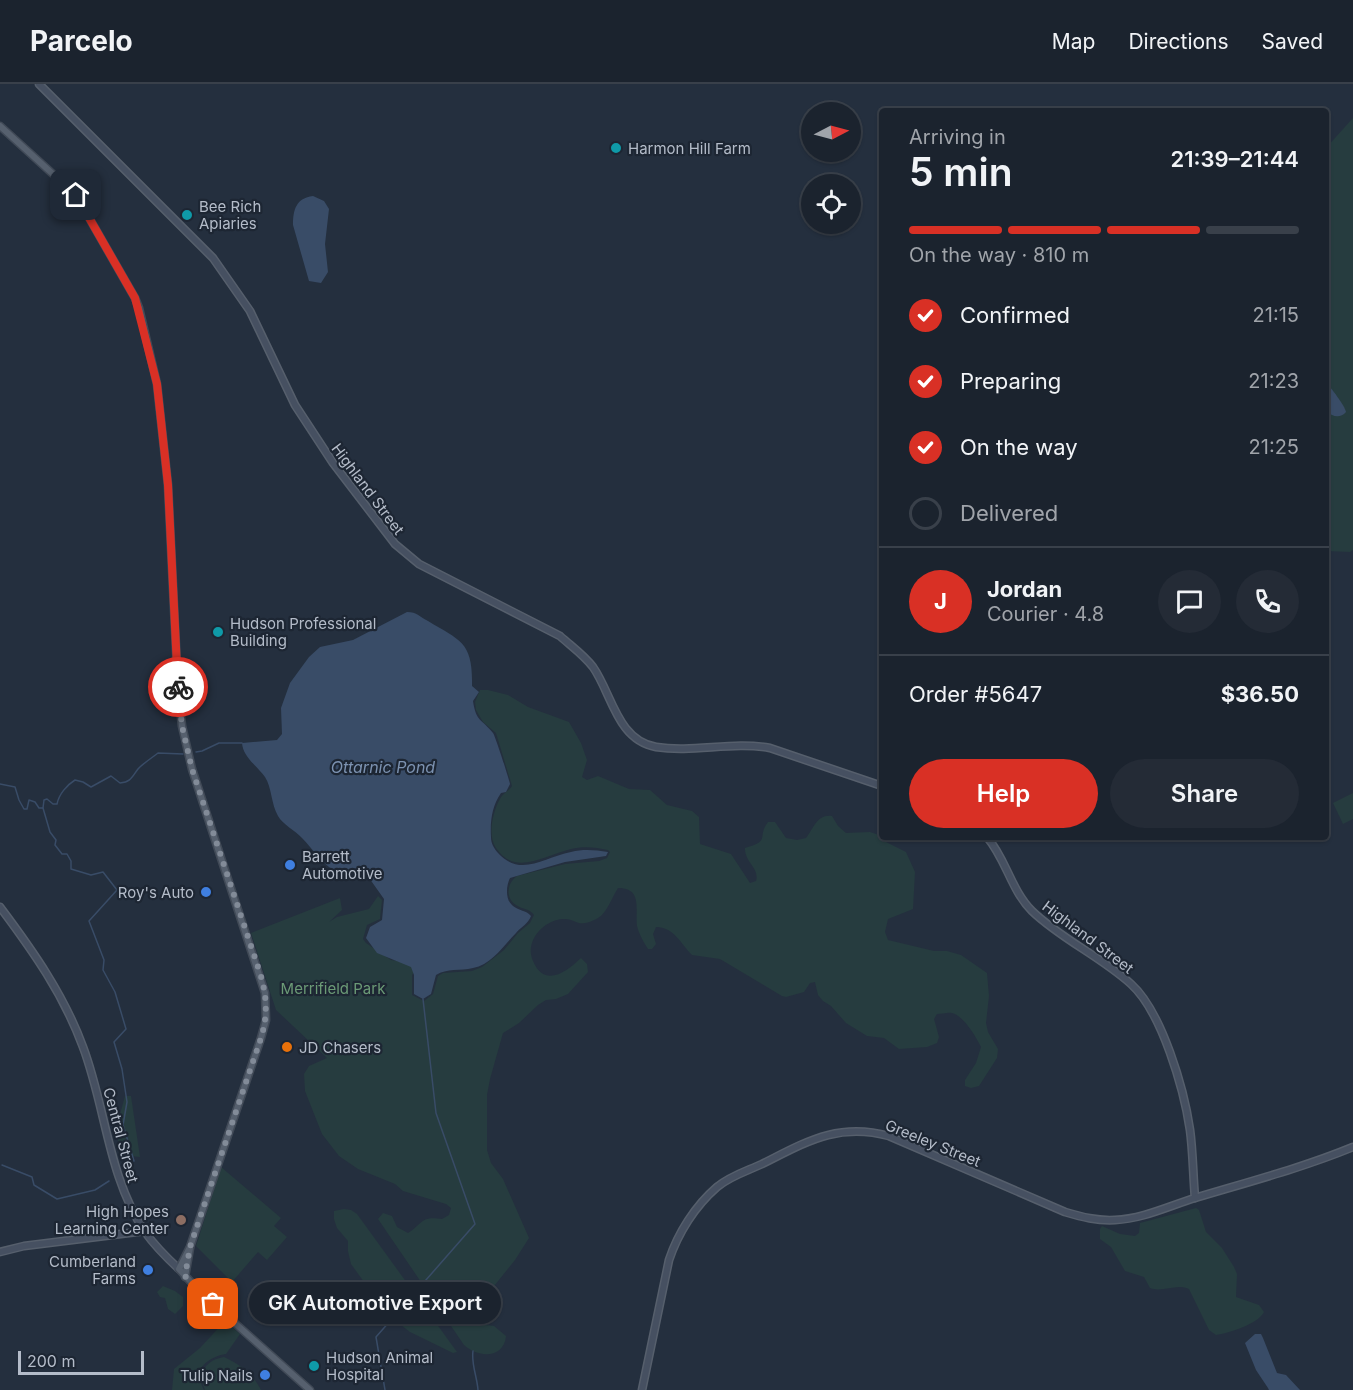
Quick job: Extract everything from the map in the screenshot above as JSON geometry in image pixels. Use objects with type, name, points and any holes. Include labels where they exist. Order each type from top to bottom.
[{"type":"main road","points":[[0,126],[76,195],[139,308],[157,384],[168,485],[182,726],[199,789],[264,986],[266,1020],[190,1247],[179,1269]]},
{"type":"main road","points":[[185,1276],[190,1247]]},
{"type":"main road","name":"Central Street","points":[[179,1269],[201,1293],[310,1390]]},
{"type":"street","name":"Highland Street","points":[[39,84],[213,258],[250,311],[300,414],[353,491],[395,544],[407,555],[419,564],[560,636],[580,652],[593,668],[623,725],[638,741],[665,748],[741,746],[770,748],[879,785]]},
{"type":"street","name":"Highland Street","points":[[989,840],[1002,858],[1018,894],[1031,909],[1126,980],[1140,993],[1151,1009],[1170,1054],[1188,1121],[1194,1198]]},
{"type":"street","name":"Central Street","points":[[0,907],[39,960],[70,1017],[92,1074],[118,1176],[145,1231],[179,1269]]},
{"type":"street","name":"Greeley Street","points":[[642,1390],[669,1260],[686,1224],[711,1193],[727,1180],[821,1136],[860,1131],[889,1136],[1065,1212],[1088,1219],[1107,1221],[1127,1219],[1315,1161],[1353,1147]]},
{"type":"street","points":[[0,1252],[24,1246],[145,1231]]},
{"type":"green space","points":[[1353,118],[1353,550],[1350,552],[1329,551],[1329,145]]},
{"type":"green space","name":"Merrifield Park","points":[[480,690],[488,690],[508,695],[528,707],[569,722],[581,743],[587,760],[582,777],[587,780],[598,776],[629,789],[650,790],[667,805],[692,811],[699,817],[700,844],[731,854],[750,883],[756,881],[757,876],[745,853],[745,848],[761,840],[768,822],[775,822],[786,838],[797,840],[806,838],[819,819],[832,816],[846,833],[870,832],[879,835],[879,840],[884,840],[906,852],[915,872],[913,909],[888,919],[885,932],[888,940],[961,955],[987,973],[989,996],[986,1023],[988,1032],[998,1049],[997,1058],[979,1086],[971,1088],[965,1086],[965,1080],[976,1063],[981,1047],[969,1027],[956,1015],[937,1014],[934,1019],[939,1037],[937,1043],[927,1047],[899,1049],[884,1038],[867,1036],[846,1023],[818,995],[815,982],[810,983],[804,992],[782,996],[720,959],[692,955],[677,937],[662,928],[656,927],[653,934],[656,944],[652,949],[648,949],[637,926],[636,901],[631,892],[626,889],[618,888],[598,918],[585,923],[563,919],[549,923],[538,933],[531,946],[533,961],[538,969],[550,976],[556,975],[581,958],[587,964],[588,972],[568,994],[546,1000],[519,1023],[503,1033],[490,1079],[487,1095],[487,1150],[491,1163],[503,1179],[529,1238],[515,1260],[478,1306],[480,1317],[486,1325],[494,1326],[506,1336],[501,1349],[490,1354],[476,1352],[464,1345],[378,1219],[383,1213],[392,1216],[397,1227],[408,1233],[426,1219],[442,1219],[449,1215],[451,1208],[446,1204],[403,1191],[395,1184],[358,1169],[339,1156],[322,1134],[305,1091],[304,1074],[309,1066],[327,1058],[276,1010],[251,933],[340,898],[342,910],[329,922],[337,917],[369,909],[378,896],[382,900],[380,919],[367,925],[363,939],[391,960],[411,963],[416,969],[412,975],[412,995],[424,1001],[433,994],[438,976],[443,973],[472,971],[482,967],[504,950],[530,923],[534,915],[512,902],[509,895],[509,886],[517,876],[565,864],[599,861],[607,858],[610,852],[608,850],[585,847],[521,863],[504,857],[496,848],[491,830],[493,816],[501,797],[512,786],[496,733],[483,722],[476,710],[475,702]]},
{"type":"green space","points":[[1353,793],[1353,819],[1343,824],[1333,803]]},
{"type":"green space","points":[[125,1096],[131,1096],[140,1157],[122,1155],[114,1125],[119,1118]]},
{"type":"green space","points":[[221,1167],[281,1218],[274,1226],[287,1237],[267,1260],[258,1252],[232,1282],[196,1246]]},
{"type":"green space","points":[[1196,1208],[1199,1210],[1206,1232],[1222,1248],[1234,1267],[1237,1274],[1236,1297],[1259,1305],[1264,1312],[1250,1324],[1216,1335],[1209,1330],[1189,1289],[1184,1287],[1150,1288],[1144,1277],[1125,1271],[1111,1247],[1100,1239],[1102,1226],[1120,1234],[1135,1236],[1139,1233],[1140,1223]]},
{"type":"green space","points":[[344,1209],[357,1214],[457,1352],[453,1353],[410,1332],[388,1315],[351,1264],[348,1241],[337,1228],[334,1219],[334,1211]]},
{"type":"green space","points":[[163,1286],[183,1297],[183,1306],[175,1314],[168,1309],[165,1298],[160,1297],[157,1292]]},
{"type":"green space","points":[[225,1321],[240,1334],[226,1354],[213,1358],[202,1367],[199,1377],[204,1390],[172,1390],[174,1369],[200,1348]]},
{"type":"green space","points":[[224,1357],[246,1370],[261,1390],[205,1390],[200,1377],[204,1369],[212,1361]]},
{"type":"water","points":[[313,196],[324,201],[329,209],[325,244],[328,272],[321,283],[309,281],[293,225],[294,214],[299,202]]},
{"type":"water","points":[[1329,387],[1346,412],[1341,416],[1329,412]]},
{"type":"water","name":"Ottarnic Pond","points":[[407,612],[416,614],[449,633],[463,644],[467,651],[472,671],[472,686],[479,692],[473,701],[476,713],[493,733],[510,784],[506,792],[501,793],[498,798],[492,814],[491,839],[498,853],[515,864],[524,865],[576,851],[608,852],[606,856],[565,862],[510,878],[507,897],[515,908],[531,916],[528,921],[486,963],[473,968],[449,970],[436,975],[431,994],[423,999],[414,994],[414,975],[411,967],[377,953],[366,938],[370,927],[382,920],[384,899],[367,875],[346,874],[330,868],[299,835],[280,819],[265,777],[248,757],[242,743],[277,740],[282,734],[281,708],[290,683],[309,657],[320,647],[353,640]]},
{"type":"water","points":[[1255,1334],[1261,1334],[1277,1373],[1286,1375],[1300,1390],[1269,1390],[1256,1370],[1245,1343]]},
{"type":"waterway","points":[[196,752],[219,743],[242,743]]},
{"type":"waterway","points":[[0,784],[15,787],[24,809],[27,809],[29,800],[35,802],[39,808],[43,808],[44,800],[47,799],[57,804],[64,790],[75,780],[91,787],[111,776],[120,783],[127,782],[140,767],[158,753],[183,754]]},
{"type":"waterway","points":[[43,808],[50,832],[56,840],[55,845],[62,854],[67,854],[71,861],[71,869],[91,875],[103,872],[117,890],[89,921],[104,960],[103,970],[115,992],[126,1029],[114,1042],[122,1069],[127,1102],[123,1125],[134,1161]]},
{"type":"waterway","points":[[385,1390],[376,1337],[475,1224],[436,1113],[423,999]]},
{"type":"waterway","points":[[2,1165],[32,1177],[34,1185],[57,1199],[95,1190],[109,1181]]},
{"type":"waterway","points":[[473,1351],[478,1390]]},
{"type":"way so far","points":[[178,687],[182,726],[192,769],[260,973],[267,1010],[261,1038],[190,1247],[185,1276],[213,1304]]},
{"type":"place","name":"Harmon Hill Farm","points":[[616,148]]},
{"type":"place","name":"Bee Rich Apiaries","points":[[187,215]]},
{"type":"place","name":"Hudson Professional Building","points":[[218,632]]},
{"type":"place","name":"Barrett Automotive","points":[[290,865]]},
{"type":"place","name":"Roy's Auto","points":[[206,892]]},
{"type":"place","name":"JD Chasers","points":[[287,1047]]},
{"type":"place","name":"High Hopes Learning Center","points":[[181,1220]]},
{"type":"place","name":"Cumberland Farms","points":[[148,1270]]},
{"type":"place","name":"GK Automotive Export","points":[[213,1304]]},
{"type":"place","name":"Hudson Animal Hospital","points":[[314,1366]]},
{"type":"place","name":"Tulip Nails","points":[[265,1375]]},
{"type":"route","points":[[76,195],[135,298],[157,384],[168,485],[178,687]]}]
